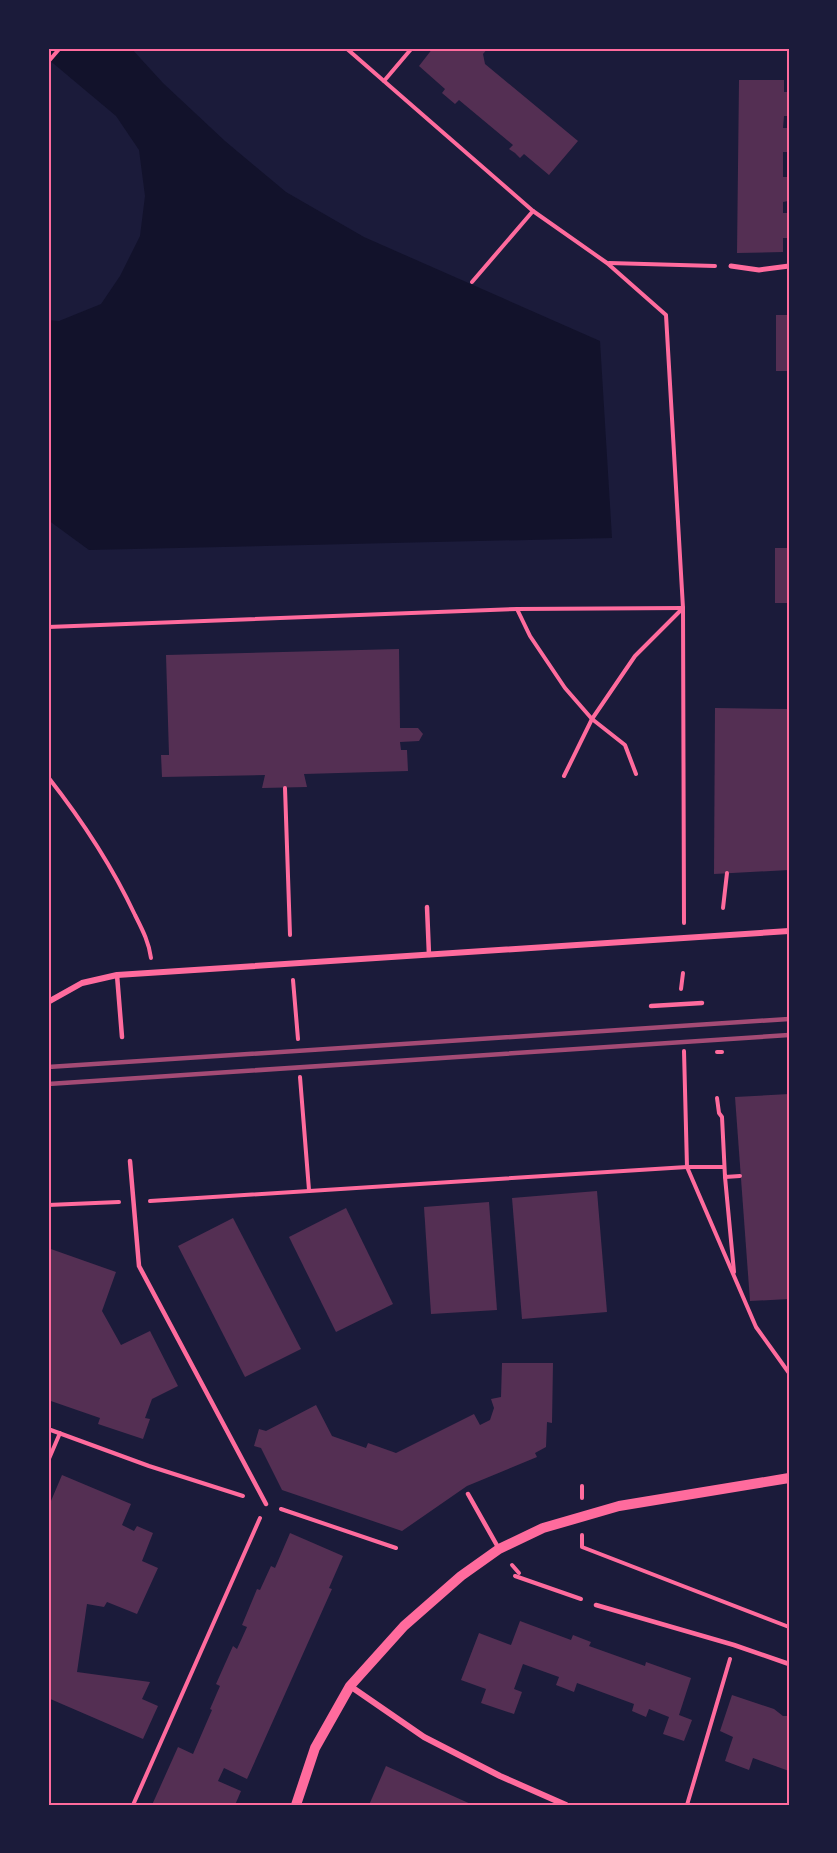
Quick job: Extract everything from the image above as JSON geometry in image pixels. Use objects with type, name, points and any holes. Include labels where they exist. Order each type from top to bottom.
[{"type":"street","points":[[731,266],[759,270],[789,266]]},
{"type":"street","points":[[48,1002],[82,983],[117,975],[789,931]]},
{"type":"street","points":[[296,1805],[315,1748],[350,1686],[404,1626],[461,1576],[499,1549],[543,1528],[619,1506],[789,1478]]},
{"type":"street","points":[[350,1686],[424,1737],[500,1776],[566,1805]]},
{"type":"lane","points":[[427,907],[429,955]]},
{"type":"lane","points":[[117,975],[122,1037]]},
{"type":"lane","points":[[651,1006],[702,1003]]},
{"type":"lane","points":[[130,1161],[139,1266],[266,1504]]},
{"type":"lane","points":[[468,1494],[499,1549]]},
{"type":"lane","points":[[596,1605],[734,1645],[789,1664]]},
{"type":"path","points":[[48,62],[60,48]]},
{"type":"path","points":[[346,48],[532,211],[607,263],[666,315],[683,608],[684,924]]},
{"type":"path","points":[[384,81],[412,48]]},
{"type":"path","points":[[472,282],[532,211]]},
{"type":"path","points":[[607,263],[731,266]]},
{"type":"path","points":[[48,627],[517,609],[683,608]]},
{"type":"path","points":[[564,776],[592,719],[635,656],[683,608]]},
{"type":"path","points":[[517,609],[530,636],[565,688],[592,719],[625,745],[636,774]]},
{"type":"path","points":[[48,777],[72,808],[123,891],[150,945],[151,958]]},
{"type":"path","points":[[285,788],[290,935]]},
{"type":"path","points":[[723,908],[727,873]]},
{"type":"path","points":[[680,993],[683,972]]},
{"type":"path","points":[[293,978],[298,1039]]},
{"type":"path","points":[[684,1051],[687,1167],[756,1327],[789,1373]]},
{"type":"path","points":[[300,1077],[309,1190]]},
{"type":"path","points":[[717,1098],[719,1113],[722,1117],[724,1177],[734,1278]]},
{"type":"path","points":[[48,1205],[133,1202],[687,1167],[724,1167]]},
{"type":"path","points":[[724,1177],[741,1176]]},
{"type":"path","points":[[48,1429],[149,1466],[396,1548]]},
{"type":"path","points":[[48,1461],[60,1433]]},
{"type":"path","points":[[133,1805],[266,1504]]},
{"type":"path","points":[[582,1547],[789,1627]]},
{"type":"path","points":[[515,1576],[596,1605]]},
{"type":"path","points":[[687,1805],[734,1645]]},
{"type":"shaded area","points":[[48,48],[131,48],[163,83],[225,141],[286,192],[364,237],[600,341],[612,538],[89,550],[48,520],[48,320],[59,321],[101,304],[120,276],[140,236],[145,196],[139,150],[116,116],[48,59]]},
{"type":"building","points":[[433,48],[488,48],[483,54],[485,64],[578,141],[549,175],[524,154],[520,158],[509,149],[513,145],[459,100],[455,104],[442,93],[445,89],[419,66]]},
{"type":"building","points":[[739,80],[784,80],[784,92],[789,92],[789,116],[784,116],[783,128],[789,128],[789,152],[783,152],[783,177],[789,177],[788,201],[783,202],[783,213],[788,213],[788,238],[783,238],[783,252],[737,253]]},
{"type":"building","points":[[776,315],[789,315],[789,371],[776,371]]},
{"type":"building","points":[[775,548],[789,548],[789,603],[775,603]]},
{"type":"building","points":[[399,649],[400,728],[418,728],[423,734],[419,741],[400,742],[401,750],[407,750],[408,771],[304,774],[307,787],[262,788],[265,775],[162,777],[161,755],[169,755],[166,655]]},
{"type":"building","points":[[715,708],[789,709],[789,870],[714,874]]},
{"type":"building","points":[[789,1094],[789,1299],[750,1301],[735,1097]]},
{"type":"building","points":[[597,1191],[607,1312],[522,1319],[512,1198]]},
{"type":"building","points":[[489,1202],[497,1310],[431,1314],[424,1207]]},
{"type":"building","points":[[346,1208],[393,1304],[336,1332],[289,1237]]},
{"type":"building","points":[[233,1218],[301,1349],[245,1377],[178,1246]]},
{"type":"building","points":[[48,1248],[116,1272],[102,1311],[121,1345],[150,1331],[178,1386],[152,1399],[145,1418],[150,1419],[143,1439],[98,1424],[100,1418],[48,1400]]},
{"type":"building","points":[[502,1363],[553,1363],[552,1423],[547,1422],[546,1447],[535,1453],[537,1457],[467,1486],[402,1531],[282,1490],[261,1448],[254,1446],[259,1429],[266,1431],[316,1405],[332,1436],[366,1448],[368,1443],[396,1453],[474,1414],[480,1425],[490,1420],[494,1408],[491,1399],[501,1397]]},
{"type":"building","points":[[62,1475],[131,1504],[122,1525],[134,1531],[137,1526],[153,1533],[142,1561],[158,1568],[137,1614],[107,1602],[104,1607],[87,1604],[77,1672],[150,1682],[142,1699],[158,1706],[143,1739],[48,1698],[48,1508]]},
{"type":"building","points":[[290,1533],[343,1556],[329,1588],[332,1589],[247,1779],[224,1768],[218,1781],[241,1791],[235,1805],[152,1805],[178,1747],[193,1754],[220,1686],[216,1684],[233,1646],[237,1649],[247,1627],[242,1625],[257,1589],[260,1590],[271,1566],[275,1568]]},
{"type":"building","points":[[520,1621],[571,1640],[573,1635],[591,1642],[589,1646],[645,1666],[646,1662],[691,1678],[679,1715],[692,1720],[684,1741],[663,1734],[669,1717],[649,1709],[646,1717],[632,1711],[634,1704],[577,1683],[574,1692],[556,1685],[559,1677],[523,1664],[514,1689],[522,1692],[514,1714],[481,1703],[486,1689],[461,1680],[479,1633],[511,1645]]},
{"type":"building","points":[[732,1695],[774,1709],[783,1716],[789,1716],[789,1771],[753,1758],[749,1770],[725,1761],[733,1737],[720,1731]]},
{"type":"building","points":[[386,1766],[473,1805],[369,1805]]},
{"type":"railway","points":[[48,1067],[789,1019]]},
{"type":"railway","points":[[48,1084],[789,1035]]}]
